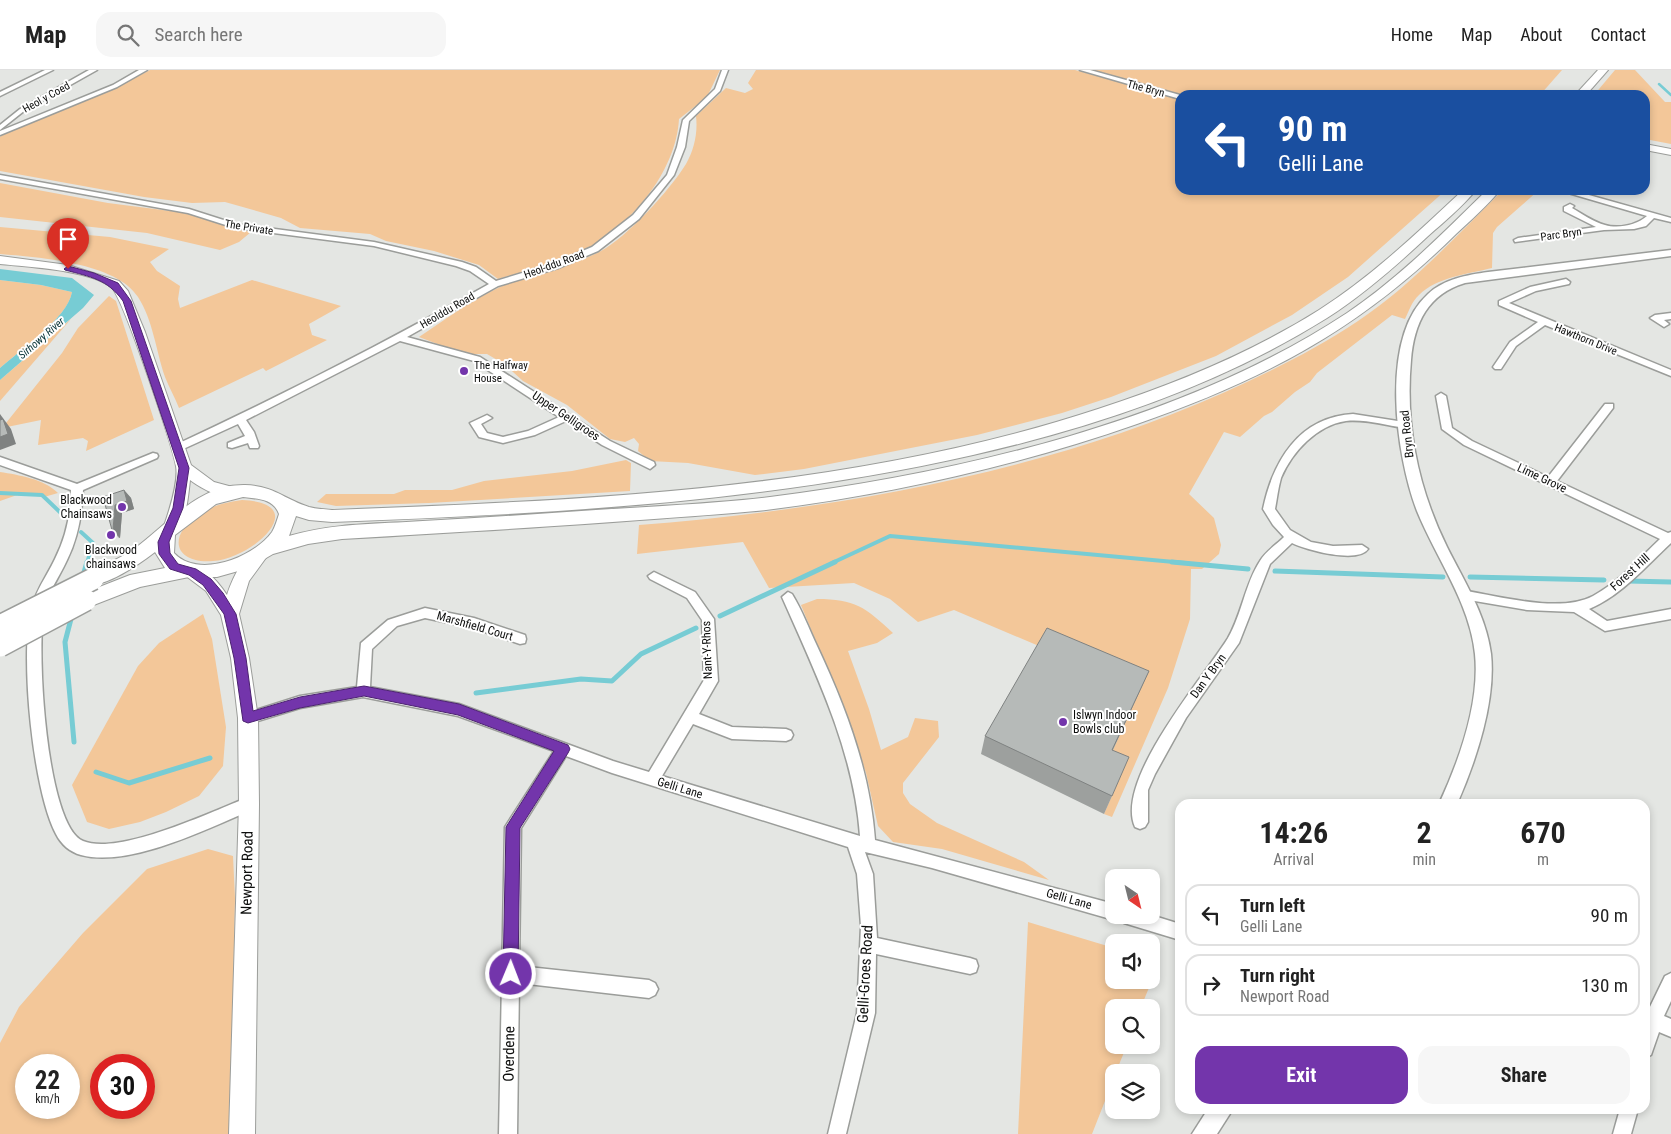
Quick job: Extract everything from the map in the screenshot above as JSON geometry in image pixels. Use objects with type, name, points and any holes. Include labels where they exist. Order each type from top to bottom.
[{"type":"main road","points":[[1585,90],[1603,70]]},
{"type":"main road","points":[[1650,144],[1671,147]]},
{"type":"main road","points":[[1650,148],[1671,152]]},
{"type":"main road","points":[[184,468],[208,486],[234,493],[254,492],[268,494],[284,504],[309,514],[332,516],[679,497],[773,487],[923,461],[1024,437],[1149,398],[1223,367],[1279,340],[1354,293],[1402,253],[1465,195]]},
{"type":"main road","points":[[0,646],[86,600],[137,580],[227,568],[264,552],[308,537],[342,532],[619,515],[768,503],[935,476],[1047,448],[1180,404],[1258,369],[1319,337],[1356,314],[1391,287],[1489,195]]},
{"type":"main road","points":[[0,260],[76,271],[115,284],[122,290],[139,332],[184,468],[178,508],[163,548],[166,558],[174,566],[189,572]]},
{"type":"main road","points":[[0,626],[127,562],[196,508],[234,493]]},
{"type":"main road","points":[[230,614],[241,579],[281,534],[288,520],[284,504]]},
{"type":"main road","name":"Newport Road","points":[[189,572],[212,586],[230,614],[240,658],[248,718],[242,1134]]},
{"type":"street","points":[[0,94],[50,70]]},
{"type":"street","name":"Heol y Coed","points":[[0,128],[22,110],[94,70]]},
{"type":"street","points":[[0,133],[115,86],[144,70]]},
{"type":"street","name":"Heol-ddu Road","points":[[495,284],[555,266],[595,249],[636,216],[670,176],[681,147],[686,120],[718,90],[725,70]]},
{"type":"street","name":"The Bryn","points":[[1083,70],[1175,96]]},
{"type":"street","name":"The Private","points":[[0,177],[189,211],[234,226],[374,244],[460,264],[473,269],[495,284]]},
{"type":"street","points":[[1582,195],[1651,216],[1671,220]]},
{"type":"street","name":"Parc Bryn","points":[[1570,206],[1567,209],[1604,228]]},
{"type":"street","name":"Parc Bryn","points":[[1518,240],[1604,228],[1634,227],[1643,224],[1651,216]]},
{"type":"street","points":[[1520,229],[1533,237]]},
{"type":"street","name":"Bryn Road","points":[[1450,799],[1471,751],[1482,700],[1483,652],[1467,596],[1432,531],[1419,497],[1411,468],[1404,425],[1404,368],[1410,329],[1423,304],[1441,289],[1454,283],[1480,276],[1671,253]]},
{"type":"street","name":"Hawthorn Drive","points":[[1566,282],[1533,289],[1502,303],[1671,373]]},
{"type":"street","name":"Heolddu Road","points":[[399,338],[495,284]]},
{"type":"street","points":[[1664,324],[1655,318],[1671,316]]},
{"type":"street","points":[[1498,367],[1513,344],[1544,322]]},
{"type":"street","points":[[177,448],[240,419],[399,338]]},
{"type":"street","name":"Upper Gelligroes","points":[[399,338],[477,359],[606,443],[650,465]]},
{"type":"street","name":"Lime Grove","points":[[1442,396],[1447,429],[1468,443],[1670,537]]},
{"type":"street","points":[[1550,482],[1609,406]]},
{"type":"street","points":[[487,418],[475,423],[483,435],[503,440],[531,434],[567,417]]},
{"type":"street","points":[[1362,549],[1320,550],[1292,537],[1276,522],[1269,509],[1276,478],[1285,460],[1297,446],[1324,425],[1340,419],[1354,417],[1404,425]]},
{"type":"street","points":[[232,445],[252,442],[249,432],[240,419]]},
{"type":"street","points":[[0,461],[55,478],[77,488],[153,456]]},
{"type":"street","points":[[77,488],[77,510],[71,537],[43,591],[36,622],[36,704],[41,746],[62,830],[69,840],[80,847],[92,850],[122,849],[180,831],[248,804]]},
{"type":"street","name":"Dan Y Bryn","points":[[1140,822],[1141,790],[1149,771],[1181,714],[1234,639],[1265,562],[1292,537]]},
{"type":"street","name":"Forest Hill","points":[[1467,596],[1546,608],[1584,606],[1609,592],[1670,537]]},
{"type":"street","name":"Nant-Y-Rhos","points":[[653,779],[711,681],[708,619],[691,595],[654,576]]},
{"type":"street","name":"Gelli-Groes Road","points":[[788,597],[821,670],[856,766],[865,806],[861,844],[866,874],[868,944],[866,1013],[837,1134]]},
{"type":"street","points":[[1575,606],[1605,626],[1671,614]]},
{"type":"street","name":"Marshfield Court","points":[[364,691],[366,647],[393,623],[425,613],[474,623],[520,638]]},
{"type":"street","name":"Gelli Lane","points":[[248,718],[300,702],[364,691],[459,710],[612,767],[861,844],[1105,910]]},
{"type":"street","points":[[690,717],[732,734],[786,734]]},
{"type":"street","name":"Overdene","points":[[508,1134],[513,827],[563,749]]},
{"type":"street","points":[[1154,924],[1175,930]]},
{"type":"street","points":[[868,944],[970,966]]},
{"type":"street","points":[[511,974],[649,989]]},
{"type":"street","points":[[1650,1017],[1671,982]]},
{"type":"street","points":[[1650,1019],[1671,1028]]},
{"type":"street","points":[[1203,1134],[1218,1114]]},
{"type":"street","points":[[1622,1134],[1628,1114]]},
{"type":"shaded area","points":[[150,70],[720,70],[707,97],[679,119],[676,139],[669,159],[647,197],[632,214],[599,242],[571,257],[498,279],[479,265],[434,251],[386,241],[370,234],[300,228],[281,218],[225,202],[192,203],[144,197],[0,171],[0,137],[2,135],[107,92]]},
{"type":"shaded area","points":[[756,70],[1075,70],[1175,98],[1175,195],[1440,195],[1348,277],[1292,315],[1216,356],[1111,397],[1062,413],[977,435],[804,469],[755,475],[688,463],[650,461],[638,451],[639,444],[634,438],[625,442],[610,439],[567,405],[523,381],[504,364],[487,354],[456,351],[419,337],[489,292],[525,277],[589,257],[623,235],[670,187],[686,164],[695,141],[696,116],[726,88],[745,93],[753,89],[748,83]]},
{"type":"shaded area","points":[[1093,70],[1562,70],[1544,90],[1175,90],[1175,94]]},
{"type":"shaded area","points":[[1615,70],[1635,70],[1665,102],[1671,102],[1671,144],[1650,140],[1650,90],[1598,90]]},
{"type":"shaded area","points":[[0,183],[108,203],[186,213],[251,232],[239,242],[220,250],[147,233],[0,217]]},
{"type":"shaded area","points":[[1498,195],[1533,195],[1497,227],[1493,233],[1492,268],[1453,277],[1426,289],[1414,300],[1405,319],[1392,315],[1317,373],[1310,382],[1272,412],[1264,416],[1240,437],[1224,432],[1189,494],[1214,518],[1221,545],[1219,554],[1202,569],[1191,569],[1190,619],[1168,688],[1112,817],[1104,814],[1121,775],[1105,768],[1140,689],[954,610],[918,622],[890,599],[854,583],[769,588],[743,542],[637,554],[639,525],[788,509],[863,498],[1010,466],[1082,446],[1153,421],[1223,393],[1275,369],[1342,332],[1397,292],[1434,259]]},
{"type":"shaded area","points":[[0,227],[110,237],[169,249],[150,262],[157,271],[180,286],[178,299],[180,308],[252,280],[341,306],[309,324],[312,335],[327,340],[266,371],[263,368],[179,408],[165,377],[154,336],[143,306],[128,286],[113,276],[75,264],[35,257],[0,254]]},
{"type":"shaded area","points":[[0,280],[41,285],[72,292],[69,302],[53,323],[0,368]]},
{"type":"shaded area","points":[[109,296],[116,301],[154,420],[86,451],[88,441],[83,438],[38,445],[41,420],[2,428],[62,353],[78,328]]},
{"type":"shaded area","points":[[71,319],[0,401],[0,380]]},
{"type":"shaded area","points":[[626,460],[631,463],[630,491],[429,503],[336,506],[317,502],[326,494],[394,494],[405,490],[452,490],[484,481],[572,471]]},
{"type":"shaded area","points":[[0,472],[39,481],[58,493],[44,497],[42,495],[20,494],[0,501]]},
{"type":"shaded area","points":[[242,500],[263,503],[273,510],[275,520],[270,530],[259,541],[245,551],[229,558],[213,561],[200,561],[190,558],[183,553],[179,547],[179,540],[182,531],[188,523],[213,507]]},
{"type":"shaded area","points":[[817,599],[830,599],[859,606],[893,633],[877,643],[848,651],[869,709],[881,750],[908,737],[915,718],[938,721],[939,737],[903,783],[903,793],[910,804],[937,823],[1024,862],[1049,880],[942,849],[893,842],[878,826],[866,773],[834,686],[801,605]]},
{"type":"shaded area","points":[[203,614],[212,639],[226,727],[223,766],[199,796],[166,812],[140,822],[109,829],[87,822],[72,785],[138,666],[159,643]]},
{"type":"shaded area","points":[[208,849],[233,856],[235,898],[230,1134],[0,1134],[0,1043],[19,1007],[83,933],[147,869]]},
{"type":"shaded area","points":[[1028,922],[1105,945],[1105,989],[1148,989],[1144,999],[1105,999],[1105,1054],[1123,1054],[1119,1064],[1105,1064],[1105,1101],[1092,1134],[1018,1134]]},
{"type":"water","name":"Sirhowy River","points":[[0,269],[72,278],[94,295],[83,308],[0,380],[0,368],[52,323],[69,302],[72,292],[41,285],[0,280]]},
{"type":"building","points":[[3,419],[8,434],[0,437],[0,420]]},
{"type":"building","points":[[124,490],[127,501],[115,505],[112,530],[103,497]]},
{"type":"building","name":"Islwyn Indoor Bowls club","points":[[1047,628],[1149,671],[1112,750],[1129,757],[1112,796],[985,736]]},
{"type":"waterway","points":[[1659,84],[1671,95]]},
{"type":"waterway","points":[[0,493],[42,495],[64,516]]},
{"type":"waterway","points":[[81,532],[93,543],[87,563]]},
{"type":"waterway","points":[[832,563],[890,536],[1185,563]]},
{"type":"waterway","points":[[83,576],[87,562]]},
{"type":"waterway","points":[[720,616],[835,562]]},
{"type":"waterway","points":[[1172,562],[1248,569]]},
{"type":"waterway","points":[[1275,571],[1443,577]]},
{"type":"waterway","points":[[1470,577],[1604,580]]},
{"type":"waterway","points":[[1628,581],[1671,582]]},
{"type":"waterway","points":[[72,615],[65,642],[74,742]]},
{"type":"waterway","points":[[476,693],[581,679],[612,681],[641,654],[696,628]]},
{"type":"waterway","points":[[96,772],[129,783],[210,758]]},
{"type":"place","name":"The Halfway House","points":[[464,371]]},
{"type":"place","name":"Blackwood Chainsaws","points":[[122,507]]},
{"type":"place","name":"Blackwood chainsaws","points":[[111,535]]},
{"type":"place","name":"Islwyn Indoor Bowls club","points":[[1063,722]]},
{"type":"route","points":[[68,269],[91,274],[115,284],[122,290],[127,301],[184,468],[178,508],[172,526],[166,535],[163,548],[164,554],[170,563],[178,569],[192,572],[212,586],[230,614],[240,658],[248,718],[300,702],[340,693],[364,691],[459,710],[563,749],[513,827],[511,974]]}]
